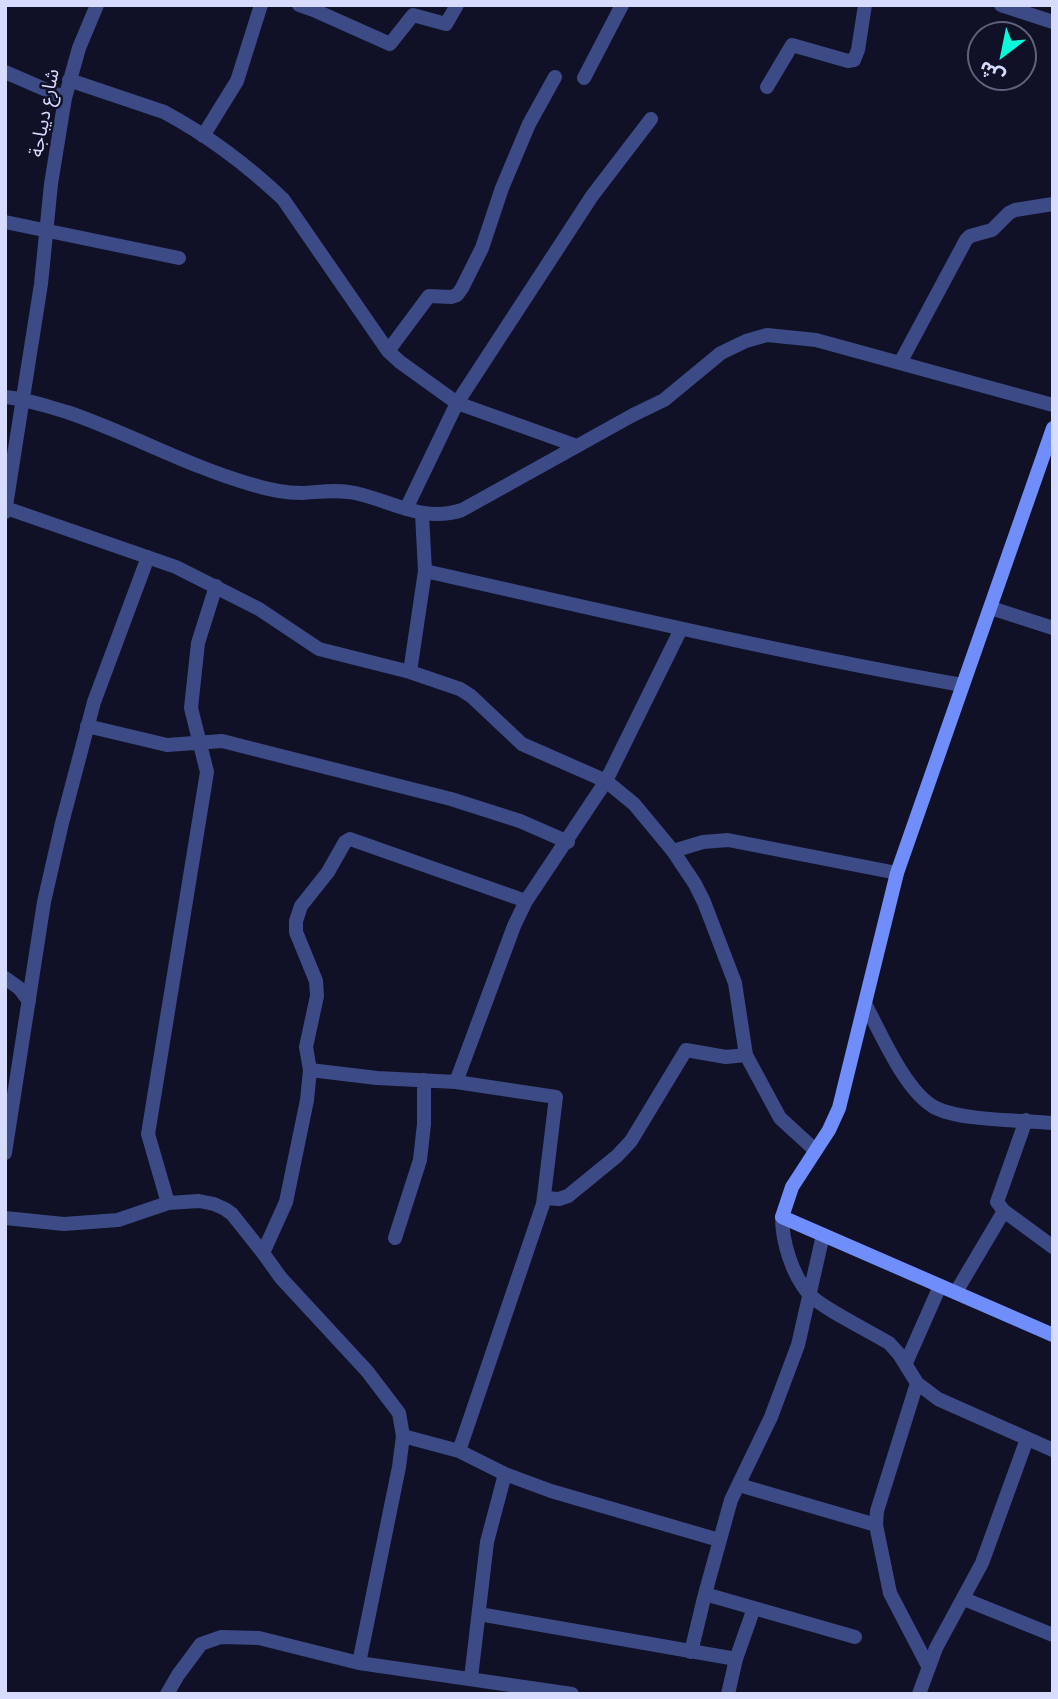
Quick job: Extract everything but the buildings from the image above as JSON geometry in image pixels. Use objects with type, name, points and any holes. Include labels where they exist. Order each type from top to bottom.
[{"type":"street","name":"شارع ديباجة","points":[[6,510],[25,398],[65,98],[97,5]]},
{"type":"street","points":[[202,136],[237,81],[261,5]]},
{"type":"street","points":[[299,5],[390,44],[413,15],[446,24],[457,5]]},
{"type":"street","points":[[584,78],[622,5]]},
{"type":"street","points":[[767,87],[792,45],[848,61],[854,60],[865,5]]},
{"type":"street","points":[[1001,5],[1053,22]]},
{"type":"street","points":[[5,72],[65,98]]},
{"type":"street","points":[[388,351],[429,296],[451,297],[457,295],[462,288],[482,248],[502,188],[529,124],[555,76]]},
{"type":"street","points":[[69,80],[164,112],[261,178],[283,200],[388,351],[416,376],[457,403],[577,446]]},
{"type":"street","points":[[405,509],[457,403],[592,196],[651,119]]},
{"type":"street","points":[[900,363],[966,240],[970,236],[992,230],[1009,212],[1053,204]]},
{"type":"street","points":[[5,222],[179,258]]},
{"type":"street","points":[[5,397],[25,398],[104,425],[203,468],[250,484],[287,493],[342,490],[422,514],[449,514],[462,510],[664,400],[721,353],[746,341],[768,335],[816,340],[1053,405]]},
{"type":"street","points":[[1053,428],[897,873],[839,1108],[835,1119],[792,1186],[782,1217],[782,1230],[794,1269],[810,1296],[889,1343],[906,1363],[917,1383],[945,1403],[1053,1450]]},
{"type":"street","points":[[6,510],[176,567],[270,615],[319,649],[410,672],[466,692],[529,749],[606,781],[634,804],[673,851],[704,902],[735,983],[746,1055],[779,1118],[815,1150]]},
{"type":"street","points":[[410,672],[425,570],[422,514]]},
{"type":"street","points":[[5,1153],[44,902],[87,726],[148,557]]},
{"type":"street","points":[[425,570],[837,663],[962,685]]},
{"type":"street","points":[[168,1203],[148,1135],[207,772],[192,716],[193,695],[198,643],[216,586]]},
{"type":"street","points":[[991,608],[1053,628]]},
{"type":"street","points":[[456,1082],[503,952],[526,901],[568,842],[606,781],[681,629]]},
{"type":"street","points":[[87,726],[167,745],[222,741],[416,789],[520,821],[568,842]]},
{"type":"street","points":[[264,1253],[286,1202],[307,1100],[310,1070],[306,1047],[317,996],[316,981],[296,932],[296,921],[301,906],[328,872],[345,842],[350,839],[526,901]]},
{"type":"street","points":[[673,851],[703,842],[728,840],[897,873]]},
{"type":"street","points":[[5,978],[19,988],[29,1001]]},
{"type":"street","points":[[865,1004],[910,1086],[934,1107],[966,1116],[1053,1123]]},
{"type":"street","points":[[545,1198],[568,1196],[617,1156],[638,1130],[686,1049],[726,1058],[746,1055]]},
{"type":"street","points":[[310,1070],[377,1078],[456,1082],[556,1097],[545,1198],[459,1451]]},
{"type":"street","points":[[395,1238],[420,1160],[424,1124],[424,1080]]},
{"type":"street","points":[[1026,1120],[997,1202],[1004,1211],[1053,1247]]},
{"type":"street","points":[[5,1218],[64,1224],[118,1220],[168,1203],[199,1201],[214,1204],[232,1214],[281,1278],[368,1371],[399,1413],[403,1436],[359,1663]]},
{"type":"street","points":[[956,1292],[1004,1211]]},
{"type":"street","points":[[782,1217],[1053,1335]]},
{"type":"street","points":[[691,1652],[731,1500],[775,1406],[798,1345],[823,1235]]},
{"type":"street","points":[[906,1363],[940,1286]]},
{"type":"street","points":[[917,1383],[877,1511],[876,1525],[890,1593],[928,1666]]},
{"type":"street","points":[[403,1436],[459,1451],[505,1474],[551,1491],[719,1540]]},
{"type":"street","points":[[919,1694],[928,1666],[982,1563],[1027,1439]]},
{"type":"street","points":[[471,1678],[487,1542],[505,1474]]},
{"type":"street","points":[[739,1485],[876,1525]]},
{"type":"street","points":[[705,1594],[855,1637]]},
{"type":"street","points":[[964,1599],[1053,1635]]},
{"type":"street","points":[[728,1694],[736,1659],[754,1608]]},
{"type":"street","points":[[479,1614],[736,1659]]},
{"type":"street","points":[[167,1694],[201,1644],[220,1637],[259,1637],[359,1663],[471,1678],[501,1688],[572,1694]]}]
